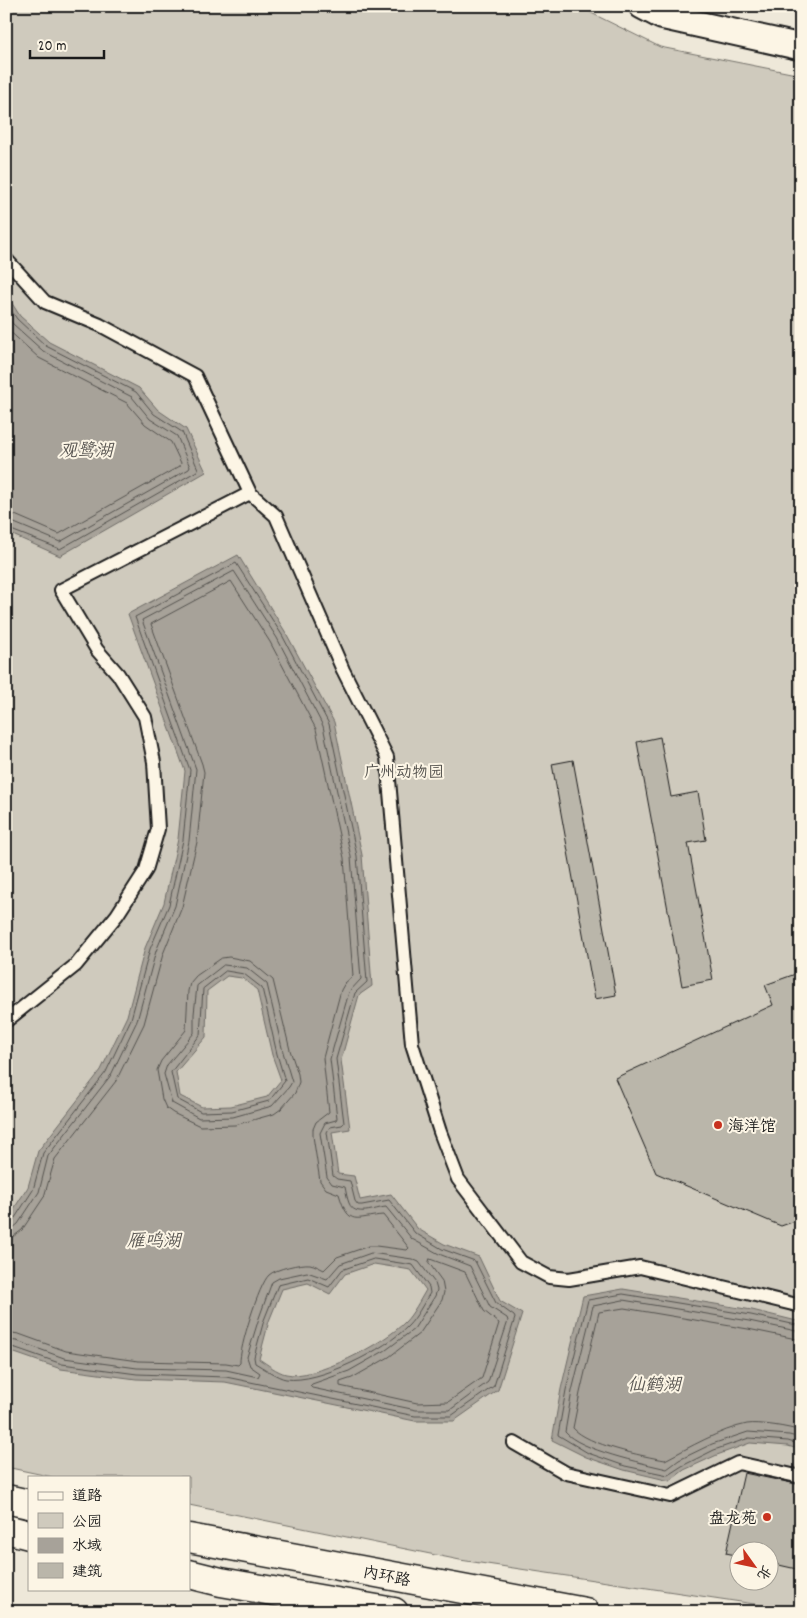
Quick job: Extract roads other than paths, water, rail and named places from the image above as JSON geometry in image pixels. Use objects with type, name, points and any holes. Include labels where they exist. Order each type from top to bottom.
[{"type":"highway","points":[[6,1499],[28,1504]]},
{"type":"highway","points":[[6,1529],[28,1535]]},
{"type":"highway","name":"内环路","points":[[190,1538],[585,1612]]},
{"type":"highway","points":[[190,1574],[221,1582],[394,1612]]},
{"type":"street","points":[[642,6],[661,16],[801,47]]},
{"type":"lane","points":[[6,258],[45,302],[100,325],[195,376],[250,493],[276,516],[343,670],[387,756],[412,1044],[440,1132],[458,1179],[521,1262],[549,1277],[569,1279],[640,1267],[801,1306]]},
{"type":"lane","points":[[6,1021],[76,965],[117,914],[146,870],[158,829],[154,762],[145,717],[118,674],[97,650],[61,590],[250,493]]},
{"type":"lane","points":[[514,1444],[566,1472],[670,1496],[738,1463],[801,1477]]},
{"type":"water","name":"观鹭湖","points":[[6,294],[20,316],[49,342],[139,388],[158,410],[186,429],[206,472],[60,556],[6,532]]},
{"type":"water","name":"雁鸣湖","points":[[238,555],[286,633],[334,722],[362,855],[372,986],[359,995],[341,1060],[350,1129],[332,1132],[338,1174],[354,1176],[360,1200],[391,1194],[418,1229],[444,1244],[479,1257],[500,1301],[522,1314],[498,1390],[454,1421],[415,1421],[225,1382],[136,1379],[61,1369],[6,1350],[6,1221],[28,1187],[38,1151],[101,1070],[127,1016],[145,948],[164,903],[178,839],[185,771],[128,614]],"holes":[[[227,976],[242,978],[257,990],[272,1055],[281,1080],[267,1097],[231,1106],[202,1107],[180,1096],[176,1072],[206,1037],[207,991]],[[374,1264],[411,1270],[426,1290],[411,1315],[395,1331],[366,1350],[314,1372],[298,1375],[286,1374],[259,1359],[269,1321],[282,1289],[308,1283],[330,1294],[345,1274]]]},
{"type":"water","name":"仙鹤湖","points":[[623,1289],[752,1310],[801,1322],[801,1450],[788,1446],[750,1443],[684,1470],[670,1481],[624,1470],[586,1457],[552,1440],[561,1389],[583,1296]]},
{"type":"place","name":"海洋馆","points":[[718,1125]]},
{"type":"place","name":"盘龙苑","points":[[767,1517]]},
{"type":"park label","name":"广州动物园","points":[[404,771]]}]
